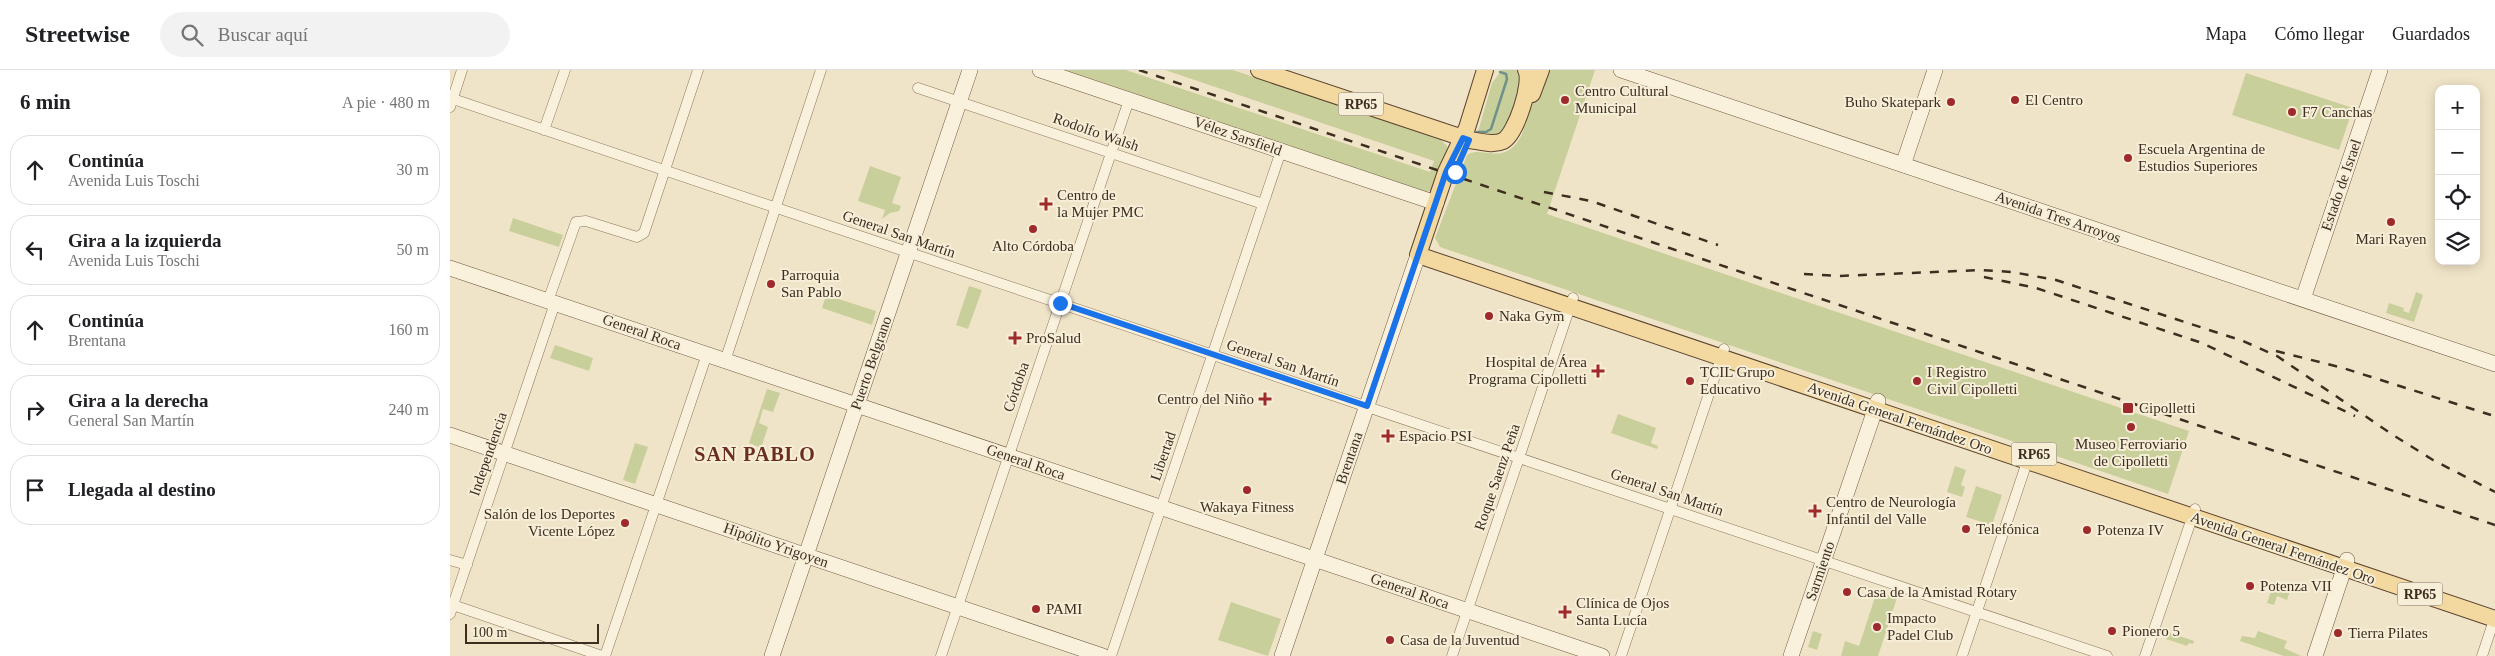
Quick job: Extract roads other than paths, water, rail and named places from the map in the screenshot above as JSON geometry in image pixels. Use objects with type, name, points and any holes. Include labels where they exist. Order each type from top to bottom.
[{"type":"main road","name":"RP65","points":[[1259,70],[1466,139],[1494,143],[1509,136],[1528,84],[1526,70]]},
{"type":"main road","points":[[1466,139],[1479,149],[1491,151],[1501,150],[1513,142],[1519,132],[1541,70]]},
{"type":"main road","points":[[1423,251],[1433,232],[1490,72]]},
{"type":"main road","name":"Brentana","points":[[1423,251],[1446,172],[1466,139]]},
{"type":"main road","name":"Avenida General Fernández Oro","points":[[1423,251],[1502,279],[1524,282],[1572,302]]},
{"type":"main road","name":"Avenida General Fernández Oro","points":[[1423,251],[2346,564],[2495,618]]},
{"type":"main road","name":"Avenida General Fernández Oro","points":[[2346,564],[2495,610]]},
{"type":"street","points":[[451,101],[462,70]]},
{"type":"street","points":[[544,130],[564,70]]},
{"type":"street","name":"Independencia","points":[[452,610],[552,302],[575,223],[586,220],[635,237],[641,236],[698,70]]},
{"type":"street","points":[[725,361],[821,70]]},
{"type":"street","name":"Puerto Belgrano","points":[[772,656],[970,70]]},
{"type":"street","name":"Vélez Sarsfield","points":[[1040,70],[1436,203]]},
{"type":"street","name":"Avenida Tres Arroyos","points":[[1621,70],[2495,364]]},
{"type":"street","points":[[1903,165],[1935,70]]},
{"type":"street","name":"Estado de Israel","points":[[2303,300],[2380,70]]},
{"type":"street","name":"Rodolfo Walsh","points":[[918,88],[1263,204]]},
{"type":"street","name":"Córdoba","points":[[941,656],[1129,100]]},
{"type":"street","name":"General San Martín","points":[[451,101],[665,170],[2107,656]]},
{"type":"street","name":"Libertad","points":[[1111,656],[1281,151]]},
{"type":"street","name":"Brentana","points":[[1282,656],[1367,406],[1423,251]]},
{"type":"street","name":"General Roca","points":[[450,268],[1602,656]]},
{"type":"street","name":"Roque Saenz Peña","points":[[1452,656],[1572,302]]},
{"type":"street","points":[[452,610],[603,656],[706,354]]},
{"type":"street","points":[[1621,656],[1723,354]]},
{"type":"street","name":"Sarmiento","points":[[1791,656],[1877,406]]},
{"type":"street","name":"Hipólito Yrigoyen","points":[[450,435],[1103,656]]},
{"type":"street","points":[[1962,656],[2029,457]]},
{"type":"street","points":[[2145,656],[2194,513]]},
{"type":"street","points":[[450,560],[467,565]]},
{"type":"street","points":[[2315,656],[2346,564]]},
{"type":"street","points":[[2482,656],[2495,618]]},
{"type":"waterway","points":[[1477,132],[1486,132],[1491,129],[1507,79],[1506,74],[1500,72]]},
{"type":"railway","points":[[1139,70],[2495,525]]},
{"type":"railway","points":[[1544,192],[1591,201],[1718,245]]},
{"type":"railway","points":[[1804,274],[1838,276],[1981,270],[2012,272],[2056,280],[2243,341],[2277,356],[2433,460],[2495,492]]},
{"type":"railway","points":[[1984,277],[2036,288],[2202,343],[2355,416]]},
{"type":"railway","points":[[2276,351],[2343,368],[2491,415]]},
{"type":"place","name":"Centro Cultural Municipal","points":[[1565,100]]},
{"type":"place","name":"El Centro","points":[[2015,100]]},
{"type":"place","name":"Buho Skatepark","points":[[1951,102]]},
{"type":"place","name":"F7 Canchas","points":[[2292,112]]},
{"type":"place","name":"Escuela Argentina de Estudios Superiores","points":[[2128,158]]},
{"type":"place","name":"Centro de la Mujer PMC","points":[[1046,204]]},
{"type":"place","name":"Mari Rayen","points":[[2391,222]]},
{"type":"place","name":"Alto Córdoba","points":[[1033,229]]},
{"type":"place","name":"Parroquia San Pablo","points":[[771,284]]},
{"type":"place","name":"Naka Gym","points":[[1489,316]]},
{"type":"place","name":"ProSalud","points":[[1015,338]]},
{"type":"place","name":"Hospital de Área Programa Cipolletti","points":[[1598,371]]},
{"type":"place","name":"TCIL Grupo Educativo","points":[[1690,381]]},
{"type":"place","name":"I Registro Civil Cipolletti","points":[[1917,381]]},
{"type":"place","name":"Centro del Niño","points":[[1265,399]]},
{"type":"place","name":"Cipolletti","points":[[2128,408]]},
{"type":"place","name":"Museo Ferroviario de Cipolletti","points":[[2131,427]]},
{"type":"place","name":"Espacio PSI","points":[[1388,436]]},
{"type":"place","name":"Wakaya Fitness","points":[[1247,490]]},
{"type":"place","name":"Centro de Neurología Infantil del Valle","points":[[1815,511]]},
{"type":"place","name":"Salón de los Deportes Vicente López","points":[[625,523]]},
{"type":"place","name":"Telefónica","points":[[1966,529]]},
{"type":"place","name":"Potenza IV","points":[[2087,530]]},
{"type":"place","name":"Potenza VII","points":[[2250,586]]},
{"type":"place","name":"Casa de la Amistad Rotary","points":[[1847,592]]},
{"type":"place","name":"PAMI","points":[[1036,609]]},
{"type":"place","name":"Clínica de Ojos Santa Lucía","points":[[1565,612]]},
{"type":"place","name":"Impacto Padel Club","points":[[1877,627]]},
{"type":"place","name":"Pionero 5","points":[[2112,631]]},
{"type":"place","name":"Tierra Pilates","points":[[2338,633]]},
{"type":"place","name":"Casa de la Juventud","points":[[1390,640]]},
{"type":"district","name":"SAN PABLO","points":[[755,454]]}]
